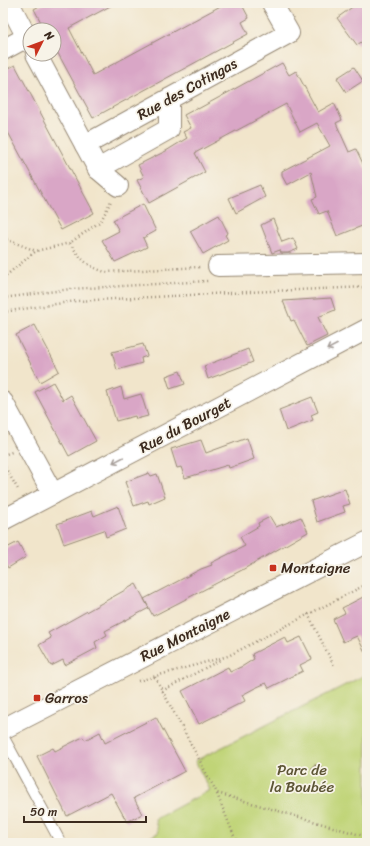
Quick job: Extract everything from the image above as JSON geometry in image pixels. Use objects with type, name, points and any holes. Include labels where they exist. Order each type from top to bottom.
[{"type":"street","points":[[9,3],[22,28]]},
{"type":"street","name":"Rue des Cotingas","points":[[85,145],[289,34],[272,3]]},
{"type":"street","points":[[3,50],[22,47]]},
{"type":"street","points":[[40,62],[98,169],[118,186]]},
{"type":"street","points":[[98,169],[169,129],[169,99]]},
{"type":"street","points":[[215,273],[367,263]]},
{"type":"street","name":"Rue du Bourget","points":[[3,520],[367,329]]},
{"type":"street","points":[[3,402],[53,494]]},
{"type":"street","name":"Rue Montaigne","points":[[3,729],[367,542]]},
{"type":"lane","points":[[3,736],[61,843]]},
{"type":"path","points":[[3,278],[36,251],[70,243],[101,222],[118,186]]},
{"type":"path","points":[[3,238],[36,251]]},
{"type":"path","points":[[70,243],[79,257],[92,267],[105,272],[215,273]]},
{"type":"path","points":[[3,298],[215,273]]},
{"type":"path","points":[[3,312],[76,301],[367,287]]},
{"type":"path","points":[[3,464],[22,495]]},
{"type":"path","points":[[162,691],[367,584]]},
{"type":"path","points":[[308,614],[334,666]]},
{"type":"path","points":[[134,682],[228,656]]},
{"type":"path","points":[[154,676],[217,793],[237,843]]},
{"type":"path","points":[[217,793],[367,837]]},
{"type":"green space","name":"Parc de la Boubée","points":[[367,674],[367,843],[139,843],[158,833],[155,819],[210,790],[195,761]]},
{"type":"building","points":[[45,3],[116,3],[69,28],[93,75],[226,3],[241,3],[249,18],[242,22],[248,34],[93,118],[62,61],[62,22],[41,22],[34,9]]},
{"type":"building","points":[[358,3],[362,3],[367,10],[367,38],[357,45],[337,18]]},
{"type":"building","points":[[282,63],[289,75],[296,71],[318,112],[334,103],[342,120],[336,123],[349,152],[356,149],[367,172],[367,224],[337,236],[327,211],[319,214],[312,199],[317,197],[311,172],[287,185],[282,176],[282,171],[330,146],[317,123],[300,132],[286,104],[195,153],[205,172],[149,203],[137,180],[144,177],[138,165],[166,151],[187,138],[183,132],[191,128],[184,115],[197,108],[198,109]]},
{"type":"building","points":[[15,65],[94,213],[61,230],[3,123],[3,71]]},
{"type":"building","points":[[354,67],[363,81],[346,92],[337,78]]},
{"type":"building","points":[[260,185],[265,197],[236,213],[229,198]]},
{"type":"building","points":[[143,204],[156,231],[143,238],[147,247],[115,262],[102,240],[119,231],[113,220]]},
{"type":"building","points":[[219,215],[228,233],[225,235],[228,240],[203,254],[190,231]]},
{"type":"building","points":[[273,219],[282,242],[293,238],[298,249],[288,253],[281,253],[280,250],[272,253],[261,225]]},
{"type":"building","points":[[331,298],[335,310],[318,317],[327,336],[307,346],[294,320],[291,321],[283,301]]},
{"type":"building","points":[[35,325],[59,371],[40,382],[16,335]]},
{"type":"building","points":[[143,344],[147,356],[141,358],[142,363],[117,370],[112,352]]},
{"type":"building","points":[[248,349],[253,362],[208,379],[204,366]]},
{"type":"building","points":[[180,371],[185,384],[170,389],[166,376]]},
{"type":"building","points":[[53,382],[63,400],[71,395],[96,441],[69,456],[35,392]]},
{"type":"building","points":[[121,387],[124,399],[141,394],[148,416],[136,419],[135,416],[116,421],[107,392]]},
{"type":"building","points":[[312,397],[318,412],[311,415],[313,420],[286,431],[279,410]]},
{"type":"building","points":[[247,438],[254,459],[229,468],[228,465],[185,478],[181,467],[177,468],[171,449],[201,440],[206,453]]},
{"type":"building","points":[[149,473],[151,476],[157,474],[165,497],[149,504],[148,501],[134,506],[125,482]]},
{"type":"building","points":[[345,489],[350,504],[343,506],[345,512],[317,522],[311,501]]},
{"type":"building","points":[[118,506],[126,529],[106,537],[104,530],[64,544],[57,524],[92,511],[94,516]]},
{"type":"building","points":[[270,517],[276,527],[301,517],[308,532],[242,570],[153,616],[144,599],[201,569],[212,565],[211,563],[245,546],[240,537],[259,526],[258,523]]},
{"type":"building","points":[[18,542],[26,557],[8,568],[3,559],[3,550]]},
{"type":"building","points":[[136,584],[149,608],[105,631],[107,635],[95,642],[97,648],[65,665],[63,660],[51,666],[39,645],[51,638],[48,633]]},
{"type":"building","points":[[367,595],[367,656],[357,636],[343,642],[333,619],[345,613],[342,608]]},
{"type":"building","points":[[285,637],[288,643],[301,637],[312,659],[300,665],[303,671],[269,688],[266,683],[255,688],[242,695],[245,701],[199,724],[182,691],[228,667],[230,672],[243,666],[254,659],[252,654]]},
{"type":"building","points":[[156,717],[185,771],[134,798],[142,814],[127,822],[111,793],[67,816],[37,756],[53,748],[55,751],[83,737],[85,740],[100,732],[105,743]]},
{"type":"place","name":"Montaigne","points":[[273,568]]},
{"type":"place","name":"Garros","points":[[37,698]]}]
